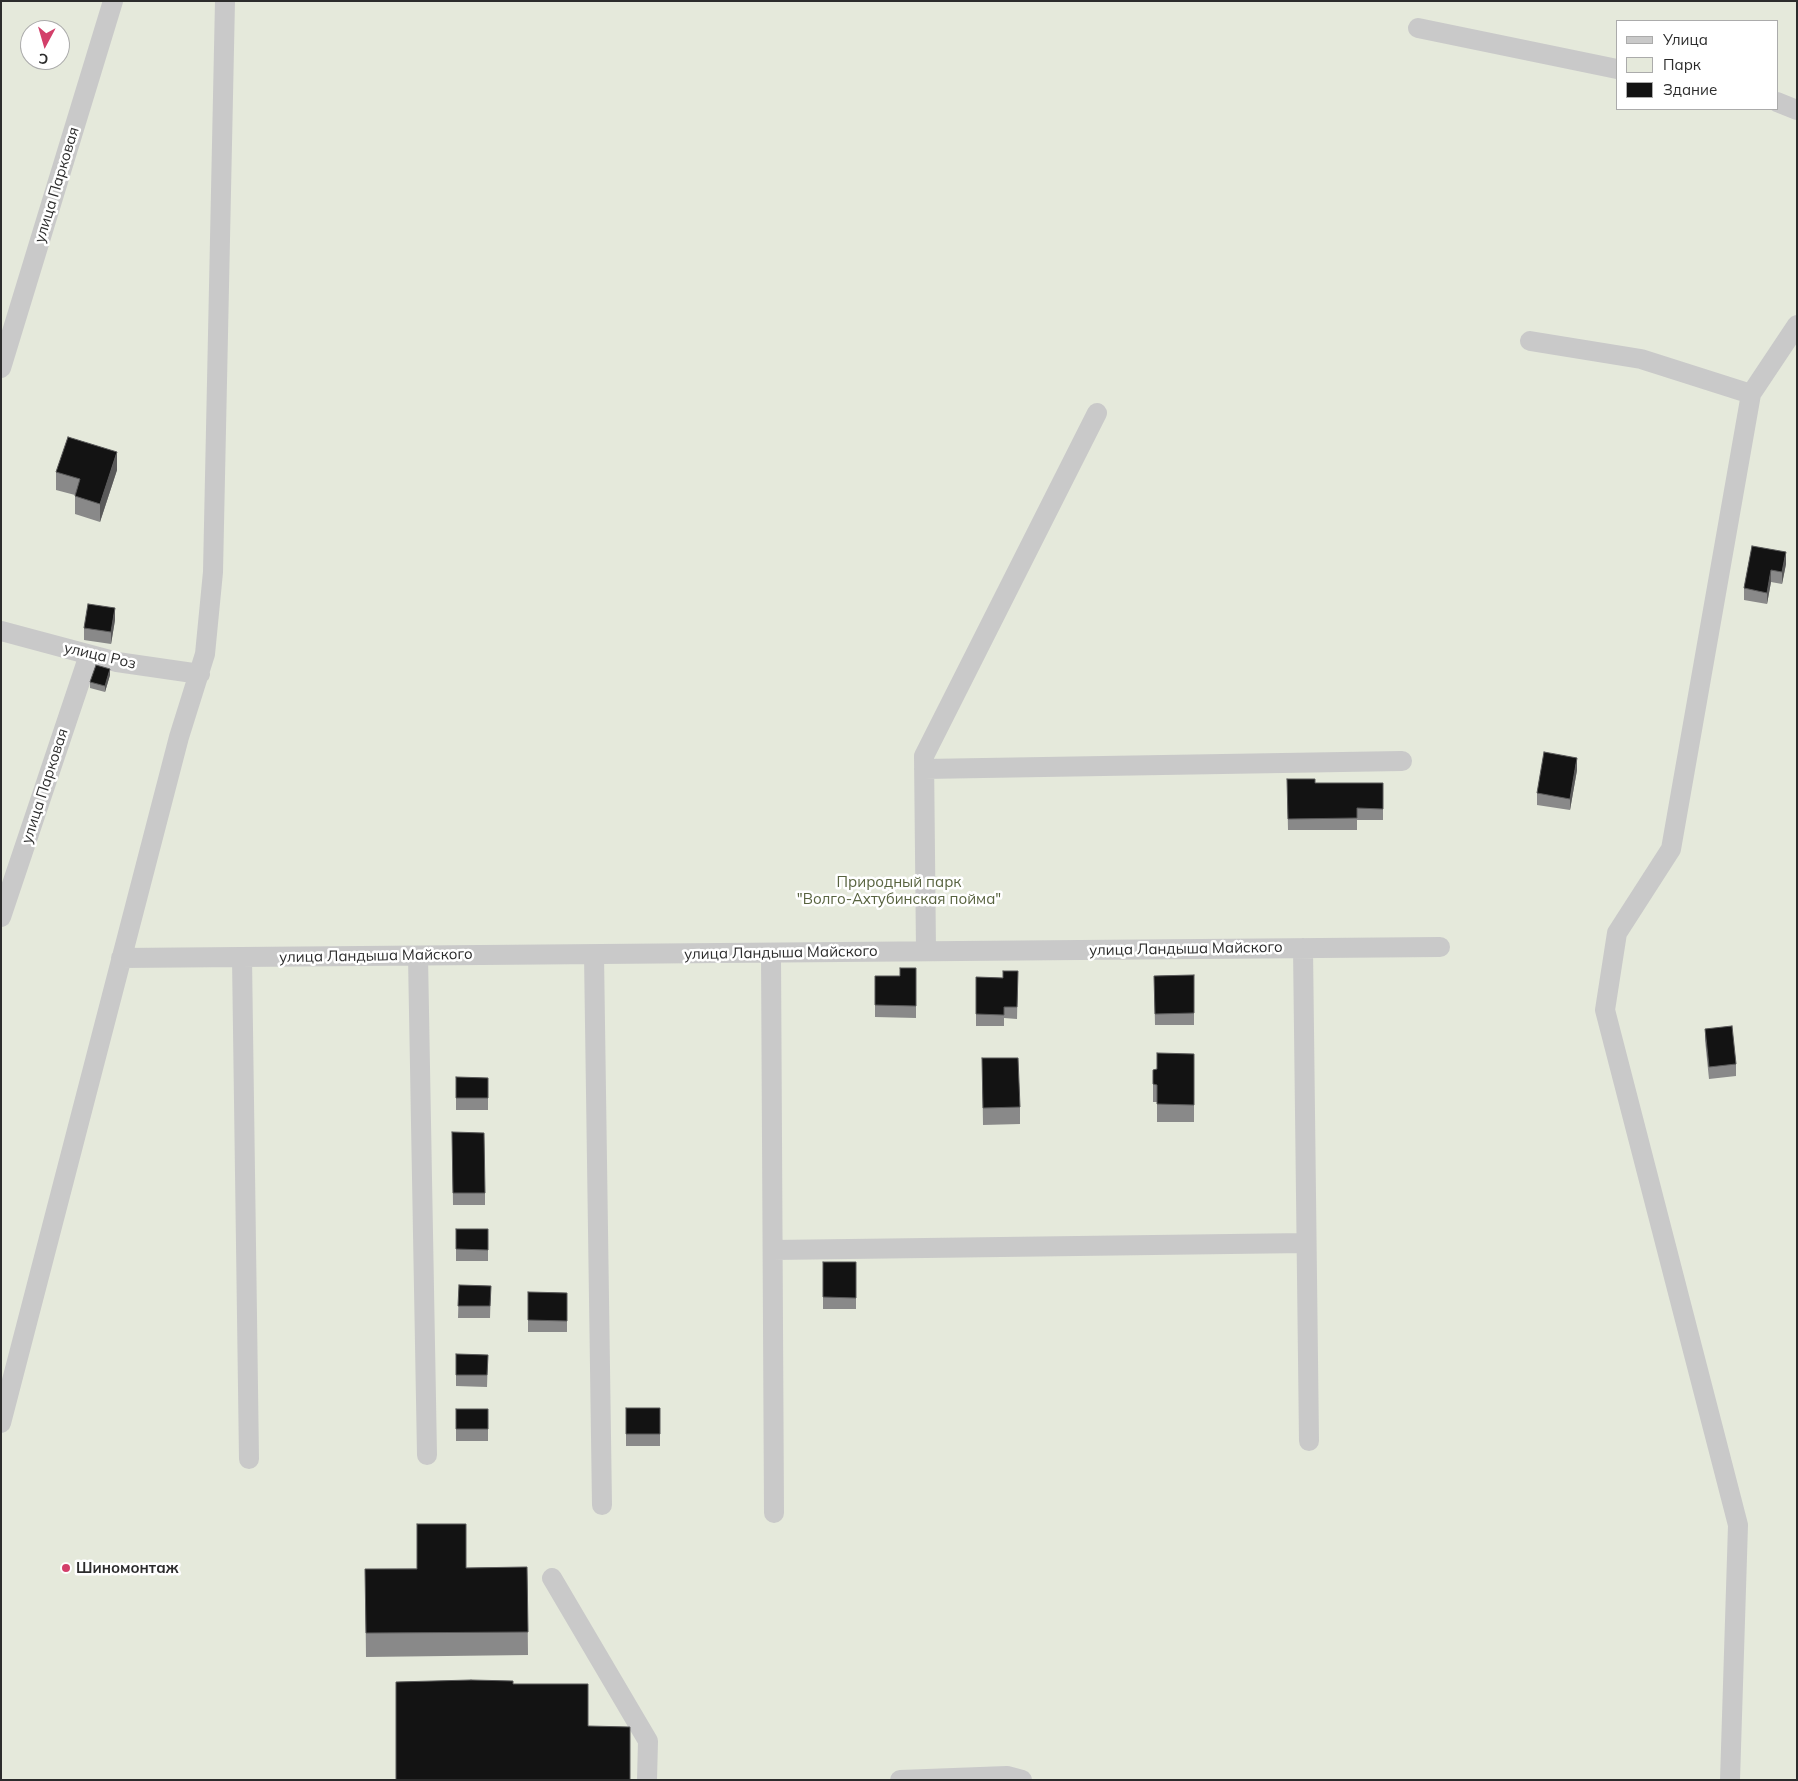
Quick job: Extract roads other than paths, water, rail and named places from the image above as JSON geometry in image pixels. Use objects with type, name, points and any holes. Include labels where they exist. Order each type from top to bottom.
[{"type":"street","name":"улица Парковая","points":[[1,368],[113,1]]},
{"type":"street","points":[[1,1423],[178,736],[206,654],[214,572],[225,1]]},
{"type":"street","points":[[1418,28],[1616,69]]},
{"type":"street","points":[[1778,102],[1797,110]]},
{"type":"street","points":[[1730,1780],[1738,1525],[1605,1010],[1617,933],[1671,849],[1751,394],[1797,324]]},
{"type":"street","points":[[1530,342],[1641,359],[1751,394]]},
{"type":"street","points":[[926,951],[924,756],[1097,413]]},
{"type":"street","name":"улица Роз","points":[[1,631],[117,662],[200,674]]},
{"type":"street","name":"улица Парковая","points":[[1,918],[88,655]]},
{"type":"street","points":[[924,769],[1402,761]]},
{"type":"street","name":"улица Ландыша Майского","points":[[121,958],[1440,947]]},
{"type":"street","points":[[1303,948],[1309,1441]]},
{"type":"street","points":[[771,953],[774,1513]]},
{"type":"street","points":[[594,954],[602,1505]]},
{"type":"street","points":[[418,956],[427,1455]]},
{"type":"street","points":[[242,958],[249,1459]]},
{"type":"street","points":[[773,1250],[1306,1243]]},
{"type":"street","points":[[552,1578],[648,1741],[647,1780]]},
{"type":"street","points":[[900,1780],[1007,1776],[1022,1780]]},
{"type":"place","name":"Шиномонтаж","points":[[66,1568]]},
{"type":"park label","name":"Природный парк \"Волго-Ахтубинская пойма\"","points":[[899,890]]}]
